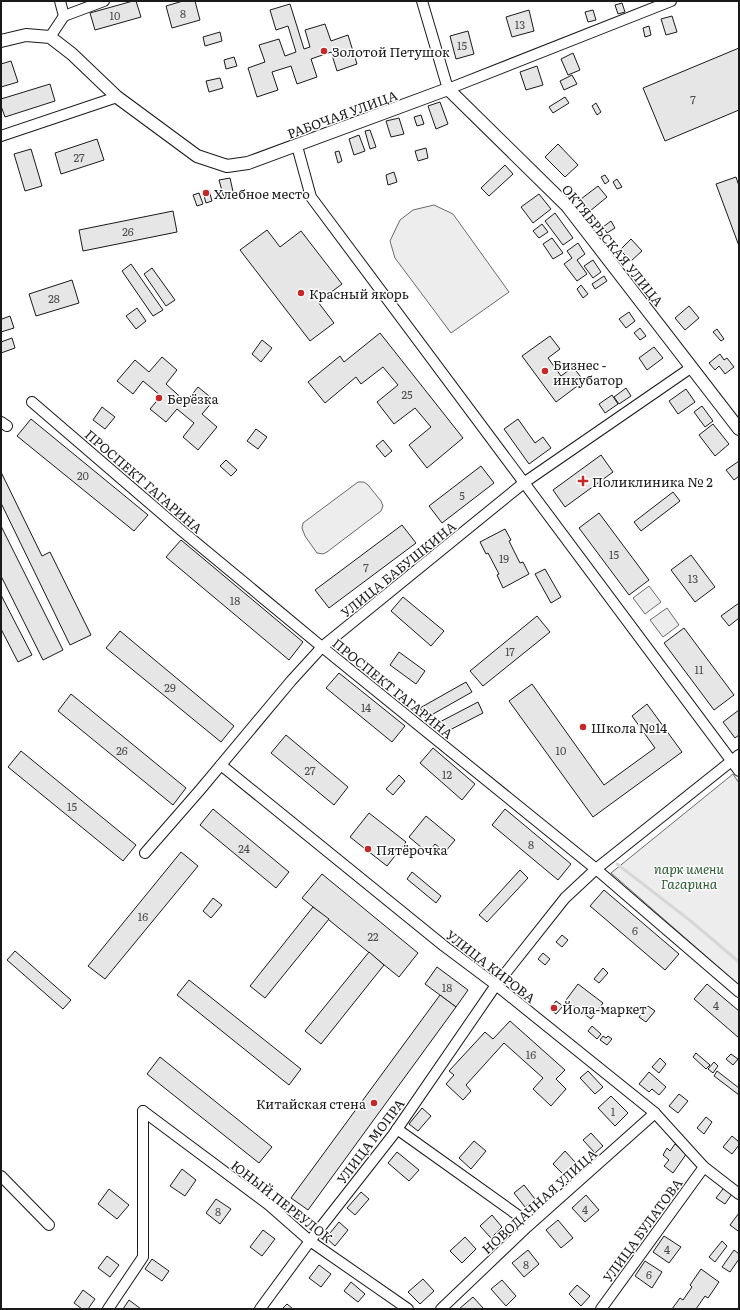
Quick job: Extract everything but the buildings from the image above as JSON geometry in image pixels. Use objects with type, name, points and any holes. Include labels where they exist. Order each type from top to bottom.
[{"type":"street","points":[[60,1],[64,16]]},
{"type":"street","points":[[1,41],[26,35],[50,38],[64,16],[104,1]]},
{"type":"street","name":"ОКТЯБРЬСКАЯ УЛИЦА","points":[[422,1],[448,89],[567,206],[739,429]]},
{"type":"street","name":"РАБОЧАЯ УЛИЦА","points":[[50,38],[72,54],[118,97],[197,156],[227,166],[248,163],[296,146],[448,89],[670,1]]},
{"type":"street","points":[[1,136],[118,97]]},
{"type":"street","points":[[296,146],[312,197],[525,482],[735,758],[739,771]]},
{"type":"street","name":"УЛИЦА БАБУШКИНА","points":[[145,853],[291,681],[322,647],[525,482],[692,367]]},
{"type":"street","name":"ПРОСПЕКТ ГАГАРИНА","points":[[32,402],[182,531],[322,647],[596,869],[739,992]]},
{"type":"street","name":"УЛИЦА МОПРА","points":[[260,1309],[310,1241],[397,1129],[496,985],[565,898],[596,869],[735,758]]},
{"type":"street","name":"УЛИЦА КИРОВА","points":[[221,765],[444,946],[496,985],[655,1113],[704,1167],[739,1194]]},
{"type":"street","name":"ЮНЫЙ ПЕРЕУЛОК","points":[[108,1309],[143,1257],[143,1111],[269,1205],[310,1241],[408,1309]]},
{"type":"street","name":"НОВОДАЧНАЯ УЛИЦА","points":[[441,1309],[530,1224],[655,1113]]},
{"type":"street","points":[[397,1129],[530,1224]]},
{"type":"street","name":"УЛИЦА БУЛАТОВА","points":[[601,1309],[704,1167]]},
{"type":"street","points":[[1,1176],[49,1225]]},
{"type":"shaded area","points":[[434,205],[453,214],[509,292],[451,333],[395,258],[390,241],[400,220],[413,210]]},
{"type":"shaded area","points":[[358,482],[364,482],[368,485],[381,501],[383,506],[381,511],[327,552],[323,554],[317,553],[305,536],[302,528],[303,523]]},
{"type":"shaded area","points":[[649,586],[661,602],[645,614],[633,598]]},
{"type":"shaded area","points":[[667,608],[679,625],[663,637],[650,620]]},
{"type":"shaded area","name":"парк имени Гагарина","points":[[733,774],[739,783],[739,985],[611,873]]},
{"type":"waterway","points":[[617,864],[692,922],[739,962]]},
{"type":"place","name":"Золотой Петушок","points":[[324,51]]},
{"type":"place","name":"Хлебное место","points":[[206,193]]},
{"type":"place","name":"Красный якорь","points":[[301,293]]},
{"type":"place","name":"Бизнес - инкубатор","points":[[545,371]]},
{"type":"place","name":"Берёзка","points":[[159,398]]},
{"type":"place","name":"Поликлиника № 2","points":[[583,481]]},
{"type":"place","name":"Школа №14","points":[[583,727]]},
{"type":"place","name":"Пятёрочка","points":[[368,849]]},
{"type":"place","name":"Йола-маркет","points":[[554,1008]]},
{"type":"place","name":"Китайская стена","points":[[374,1103]]}]
